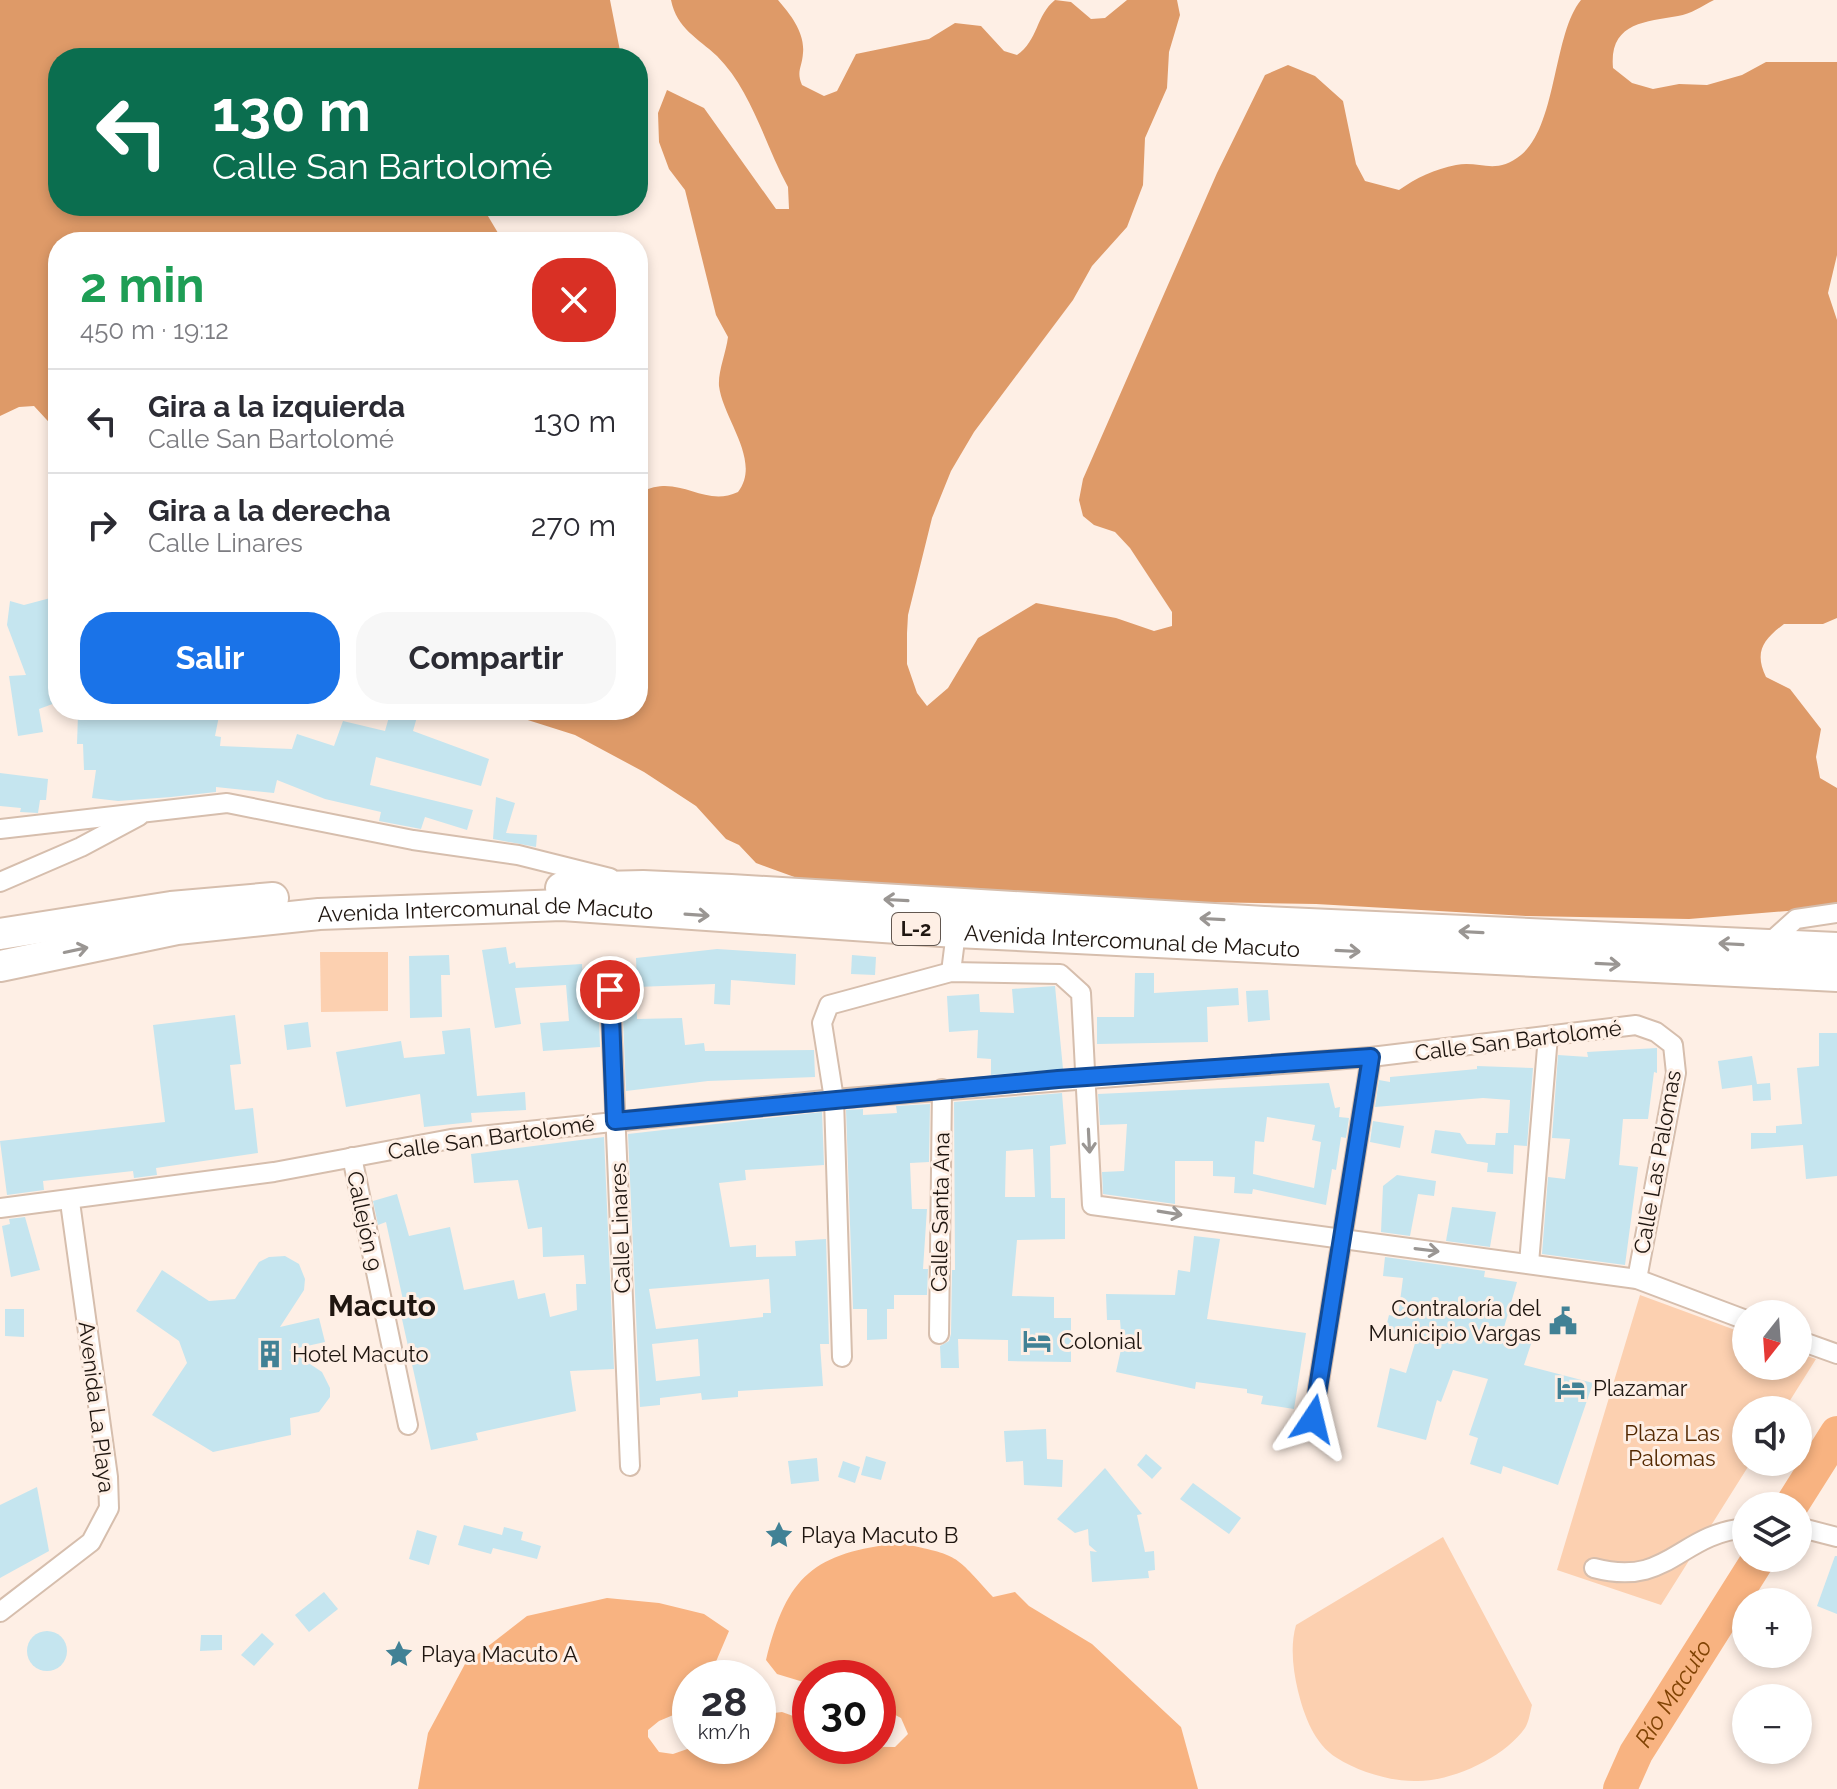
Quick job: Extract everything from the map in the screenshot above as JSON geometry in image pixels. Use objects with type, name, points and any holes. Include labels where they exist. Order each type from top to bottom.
[{"type":"main road","name":"Avenida Intercomunal de Macuto","points":[[0,934],[171,907],[319,894],[643,886],[1264,922],[1837,948]]},
{"type":"main road","name":"Avenida Intercomunal de Macuto","points":[[0,966],[177,929],[334,913],[562,905],[956,932],[1837,976]]},
{"type":"street","points":[[0,829],[227,803],[413,840],[518,855],[643,886]]},
{"type":"street","points":[[0,882],[81,847],[149,811]]},
{"type":"street","points":[[1767,945],[1796,919],[1837,913]]},
{"type":"street","points":[[951,972],[956,932]]},
{"type":"street","points":[[842,1357],[834,1099],[822,1023],[829,1005],[951,972],[1060,974],[1081,993],[1092,1205],[1137,1208],[1344,1240],[1637,1279],[1732,1315]]},
{"type":"street","name":"Calle Linares","points":[[610,990],[630,1466]]},
{"type":"street","name":"Calle San Bartolomé","points":[[0,1208],[70,1202],[451,1139],[834,1099],[1371,1057],[1636,1025],[1656,1032],[1673,1045]]},
{"type":"street","points":[[1529,1263],[1548,1036]]},
{"type":"street","name":"Calle Las Palomas","points":[[1637,1279],[1676,1073],[1673,1045]]},
{"type":"street","points":[[1313,1419],[1371,1057]]},
{"type":"street","name":"Calle Santa Ana","points":[[939,1334],[942,1089]]},
{"type":"street","name":"Callejón 9","points":[[352,1157],[408,1425]]},
{"type":"street","name":"Avenida La Playa","points":[[0,1612],[91,1542],[109,1508],[108,1477],[70,1202]]},
{"type":"street","points":[[1812,1345],[1837,1354]]},
{"type":"street","points":[[1812,1529],[1834,1531]]},
{"type":"street","points":[[1594,1568],[1618,1575],[1640,1574],[1666,1563],[1703,1538],[1732,1531]]},
{"type":"green space","points":[[320,952],[388,952],[388,1011],[321,1012]]},
{"type":"green space","name":"Plaza Las Palomas","points":[[1640,1295],[1732,1329],[1732,1380],[1803,1380],[1793,1396],[1732,1396],[1732,1476],[1742,1476],[1661,1605],[1557,1570]]},
{"type":"green space","points":[[1443,1537],[1532,1705],[1525,1728],[1492,1758],[1447,1777],[1397,1780],[1355,1768],[1322,1745],[1311,1728],[1300,1700],[1295,1675],[1294,1633],[1296,1625]]},
{"type":"shaded area","points":[[0,0],[610,0],[619,48],[48,48],[48,216],[488,216],[497,232],[48,232],[48,421],[34,406],[19,407],[0,416]]},
{"type":"shaded area","points":[[671,0],[778,0],[802,38],[799,73],[802,85],[824,96],[837,91],[856,54],[929,39],[955,23],[981,26],[1004,51],[1017,55],[1029,43],[1044,13],[1055,0],[1071,2],[1091,19],[1105,18],[1127,0],[1177,0],[1180,15],[1169,52],[1167,88],[1145,138],[1143,185],[1127,227],[1092,266],[1073,300],[974,432],[951,471],[932,518],[908,615],[907,633],[907,664],[917,693],[927,706],[948,688],[978,638],[1036,603],[1116,618],[1154,631],[1172,626],[1172,612],[1130,548],[1115,532],[1094,525],[1083,516],[1079,500],[1083,479],[1217,173],[1265,75],[1288,65],[1315,76],[1343,101],[1356,164],[1365,181],[1399,190],[1441,169],[1465,164],[1503,165],[1521,155],[1542,123],[1565,34],[1581,0],[1714,0],[1687,14],[1641,23],[1623,33],[1613,53],[1613,68],[1632,83],[1653,89],[1679,84],[1707,85],[1742,75],[1766,62],[1837,62],[1837,255],[1828,293],[1837,320],[1837,618],[1823,624],[1784,624],[1766,641],[1761,660],[1766,677],[1790,689],[1821,729],[1816,757],[1820,778],[1837,788],[1837,907],[1689,919],[1526,916],[1316,904],[910,897],[822,887],[756,863],[739,845],[726,839],[696,806],[644,772],[575,735],[528,720],[648,720],[648,489],[673,487],[718,496],[738,492],[744,480],[744,454],[719,386],[728,337],[716,315],[685,190],[669,169],[659,142],[658,113],[667,90],[704,108],[776,209],[789,209],[788,187],[740,85],[717,56],[683,26]]},
{"type":"shaded area","points":[[900,1543],[945,1554],[962,1564],[993,1597],[1015,1592],[1029,1606],[1092,1644],[1181,1727],[1198,1789],[418,1789],[428,1733],[465,1664],[527,1616],[607,1598],[659,1603],[704,1614],[729,1631],[717,1660],[672,1660],[672,1716],[648,1730],[648,1737],[659,1752],[672,1754],[672,1764],[776,1764],[776,1713],[782,1712],[792,1716],[792,1764],[896,1764],[896,1746],[908,1734],[901,1718],[896,1715],[896,1660],[792,1660],[792,1679],[777,1674],[776,1660],[766,1660],[774,1631],[795,1588],[825,1562],[870,1547]]},
{"type":"building","points":[[48,599],[48,706],[39,709],[43,732],[18,736],[9,676],[26,675],[7,625],[10,601],[24,605]]},
{"type":"building","points":[[78,720],[218,720],[215,736],[221,737],[220,746],[292,749],[297,734],[334,746],[343,721],[385,731],[388,720],[416,720],[413,731],[489,759],[481,786],[376,757],[370,785],[473,810],[467,830],[425,817],[421,829],[379,821],[381,812],[325,799],[277,780],[274,793],[216,787],[216,792],[171,797],[118,801],[92,798],[96,770],[84,770],[83,744],[77,744]]},
{"type":"building","points":[[0,773],[48,779],[46,800],[40,800],[38,813],[0,806]]},
{"type":"building","points":[[496,797],[515,803],[506,833],[537,835],[536,847],[493,839]]},
{"type":"building","points":[[506,947],[509,964],[515,962],[516,968],[582,964],[583,987],[596,986],[598,994],[600,1047],[543,1051],[540,1023],[569,1021],[566,985],[515,988],[521,1024],[495,1028],[482,950]]},
{"type":"building","points":[[717,949],[796,954],[795,985],[731,980],[730,1005],[714,1004],[715,984],[637,987],[636,958]]},
{"type":"building","points":[[449,955],[450,975],[441,975],[442,1017],[410,1018],[409,956]]},
{"type":"building","points":[[852,955],[876,957],[875,975],[851,974]]},
{"type":"building","points":[[1135,973],[1154,973],[1154,993],[1238,988],[1239,1005],[1207,1007],[1208,1042],[1097,1044],[1097,1017],[1134,1017]]},
{"type":"building","points":[[1055,986],[1063,1069],[991,1075],[991,1059],[977,1058],[978,1030],[949,1032],[947,996],[979,994],[980,1012],[1014,1013],[1012,989]]},
{"type":"building","points":[[1268,990],[1270,1020],[1248,1022],[1246,991]]},
{"type":"building","points":[[622,993],[636,993],[637,1019],[682,1018],[685,1045],[704,1043],[705,1051],[814,1050],[815,1077],[708,1081],[626,1091]]},
{"type":"building","points":[[235,1015],[241,1064],[230,1065],[235,1110],[253,1108],[258,1153],[156,1168],[157,1175],[134,1178],[133,1171],[43,1181],[44,1190],[7,1195],[0,1141],[165,1122],[153,1025]]},
{"type":"building","points":[[308,1022],[311,1047],[287,1050],[284,1025]]},
{"type":"building","points":[[470,1028],[477,1096],[525,1092],[526,1110],[471,1113],[472,1122],[424,1127],[420,1094],[346,1107],[336,1052],[401,1041],[404,1058],[445,1054],[442,1031]]},
{"type":"building","points":[[1819,1033],[1837,1033],[1837,1176],[1806,1179],[1803,1145],[1751,1149],[1751,1133],[1776,1133],[1776,1126],[1802,1124],[1797,1068],[1819,1066]]},
{"type":"building","points":[[1657,1048],[1657,1073],[1654,1072],[1648,1119],[1623,1119],[1619,1165],[1638,1167],[1625,1265],[1542,1254],[1548,1177],[1565,1179],[1570,1139],[1552,1138],[1558,1055],[1588,1057],[1587,1052]]},
{"type":"building","points":[[1752,1056],[1757,1084],[1770,1083],[1771,1100],[1753,1101],[1752,1085],[1722,1089],[1718,1061]]},
{"type":"building","points":[[1477,1066],[1533,1068],[1527,1146],[1514,1145],[1513,1174],[1487,1172],[1488,1163],[1431,1153],[1435,1130],[1460,1133],[1467,1144],[1495,1145],[1496,1133],[1508,1133],[1510,1100],[1483,1098],[1375,1107],[1379,1080],[1390,1082],[1390,1077],[1477,1069]]},
{"type":"building","points":[[1329,1083],[1335,1108],[1340,1107],[1339,1117],[1349,1118],[1346,1138],[1341,1137],[1336,1170],[1332,1169],[1326,1205],[1253,1189],[1252,1194],[1234,1193],[1235,1177],[1213,1176],[1213,1161],[1175,1161],[1175,1204],[1103,1194],[1102,1172],[1124,1171],[1127,1124],[1100,1125],[1098,1094]],"holes":[[[1267,1117],[1315,1125],[1312,1140],[1321,1142],[1314,1188],[1253,1174],[1255,1141],[1264,1142]]]},
{"type":"building","points":[[1062,1093],[1066,1144],[1050,1146],[1051,1198],[1065,1198],[1065,1239],[1017,1240],[1012,1296],[1054,1297],[1054,1318],[1071,1318],[1071,1362],[1008,1361],[1008,1340],[958,1339],[959,1368],[941,1368],[940,1346],[949,1341],[951,1334],[952,1270],[955,1270],[954,1102]],"holes":[[[1033,1149],[1035,1197],[1005,1197],[1006,1151]]]},
{"type":"building","points":[[930,1104],[929,1162],[910,1163],[912,1209],[927,1209],[923,1269],[928,1269],[927,1295],[894,1295],[894,1309],[887,1309],[887,1339],[867,1340],[867,1309],[853,1309],[846,1110],[863,1109],[863,1115],[897,1113],[896,1106]]},
{"type":"building","points":[[822,1112],[824,1165],[745,1170],[746,1180],[719,1183],[730,1247],[756,1245],[756,1257],[796,1256],[795,1241],[826,1239],[829,1344],[820,1344],[823,1386],[738,1391],[738,1397],[702,1400],[701,1393],[660,1398],[660,1405],[640,1407],[628,1134]],"holes":[[[769,1279],[771,1313],[763,1313],[763,1317],[656,1329],[649,1289]],[[698,1339],[700,1376],[656,1381],[652,1344]]]},
{"type":"building","points":[[1373,1121],[1404,1126],[1400,1148],[1370,1142]]},
{"type":"building","points":[[604,1137],[614,1369],[570,1371],[576,1411],[476,1433],[478,1440],[431,1450],[400,1310],[405,1309],[386,1222],[378,1225],[373,1201],[397,1194],[409,1236],[450,1227],[464,1290],[514,1280],[518,1299],[545,1293],[550,1317],[577,1310],[576,1284],[586,1284],[584,1255],[543,1257],[542,1227],[528,1229],[518,1180],[474,1183],[471,1154]]},
{"type":"building","points":[[1397,1175],[1436,1181],[1434,1196],[1418,1194],[1410,1236],[1381,1232],[1383,1186]]},
{"type":"building","points":[[1452,1207],[1496,1212],[1490,1247],[1446,1241]]},
{"type":"building","points":[[25,1217],[40,1270],[11,1277],[2,1226],[10,1224],[9,1219]]},
{"type":"building","points":[[1194,1236],[1220,1239],[1207,1319],[1306,1333],[1294,1409],[1261,1404],[1263,1396],[1247,1393],[1247,1389],[1196,1382],[1195,1389],[1116,1372],[1122,1345],[1120,1320],[1107,1320],[1106,1294],[1175,1295],[1178,1270],[1190,1272]]},
{"type":"building","name":"Hotel Macuto","points":[[285,1256],[299,1264],[305,1279],[304,1290],[280,1327],[319,1318],[325,1342],[289,1350],[322,1372],[330,1388],[330,1397],[319,1412],[290,1418],[291,1435],[213,1452],[152,1415],[187,1363],[179,1341],[136,1311],[162,1270],[209,1301],[235,1299],[259,1262],[269,1257]]},
{"type":"building","points":[[1385,1257],[1485,1271],[1484,1277],[1517,1282],[1503,1331],[1532,1341],[1524,1365],[1593,1383],[1558,1485],[1503,1466],[1501,1474],[1470,1464],[1478,1438],[1469,1435],[1488,1379],[1453,1370],[1441,1402],[1437,1400],[1426,1440],[1377,1427],[1390,1368],[1406,1373],[1416,1340],[1385,1331],[1389,1315],[1398,1317],[1403,1278],[1383,1276]]},
{"type":"building","points":[[5,1309],[24,1309],[24,1337],[5,1336]]},
{"type":"building","points":[[1046,1429],[1047,1459],[1063,1460],[1062,1487],[1024,1485],[1023,1461],[1006,1462],[1004,1431]]},
{"type":"building","points":[[1146,1454],[1162,1468],[1152,1479],[1137,1465]]},
{"type":"building","points":[[866,1456],[886,1462],[881,1480],[861,1475]]},
{"type":"building","points":[[817,1458],[819,1481],[791,1484],[788,1461]]},
{"type":"building","points":[[843,1461],[860,1467],[855,1483],[838,1477]]},
{"type":"building","points":[[1105,1468],[1142,1514],[1137,1515],[1145,1552],[1154,1551],[1155,1570],[1148,1571],[1149,1578],[1092,1582],[1090,1551],[1097,1552],[1089,1545],[1088,1529],[1075,1533],[1057,1519]]},
{"type":"building","points":[[1193,1483],[1241,1518],[1229,1534],[1180,1499]]},
{"type":"building","points":[[37,1487],[49,1551],[0,1578],[0,1505]]},
{"type":"building","points":[[464,1525],[502,1535],[504,1527],[523,1532],[521,1540],[541,1546],[537,1559],[493,1548],[491,1554],[458,1545]]},
{"type":"building","points":[[417,1530],[437,1536],[429,1565],[409,1559]]},
{"type":"building","points":[[1837,1556],[1837,1614],[1817,1606]]},
{"type":"building","points":[[324,1592],[338,1609],[309,1632],[295,1615]]},
{"type":"building","points":[[47,1631],[61,1637],[67,1651],[61,1665],[47,1671],[33,1665],[27,1651],[33,1637]]},
{"type":"building","points":[[262,1633],[274,1644],[254,1666],[241,1655]]},
{"type":"building","points":[[201,1635],[222,1635],[222,1650],[200,1651]]},
{"type":"waterway","name":"Río Macuto","points":[[1800,1492],[1837,1433]]},
{"type":"waterway","name":"Río Macuto","points":[[1620,1789],[1636,1753],[1750,1572]]},
{"type":"place","name":"Contraloría del Municipio Vargas","points":[[1563,1321]]},
{"type":"place","name":"Colonial","points":[[1037,1341]]},
{"type":"place","name":"Hotel Macuto","points":[[270,1354]]},
{"type":"place","name":"Plazamar","points":[[1571,1388]]},
{"type":"place","name":"Playa Macuto B","points":[[779,1535]]},
{"type":"place","name":"Playa Macuto A","points":[[399,1654]]},
{"type":"district","name":"Macuto","points":[[382,1306]]},
{"type":"route","points":[[610,990],[615,1121],[1058,1079],[1371,1057],[1313,1419]]}]
